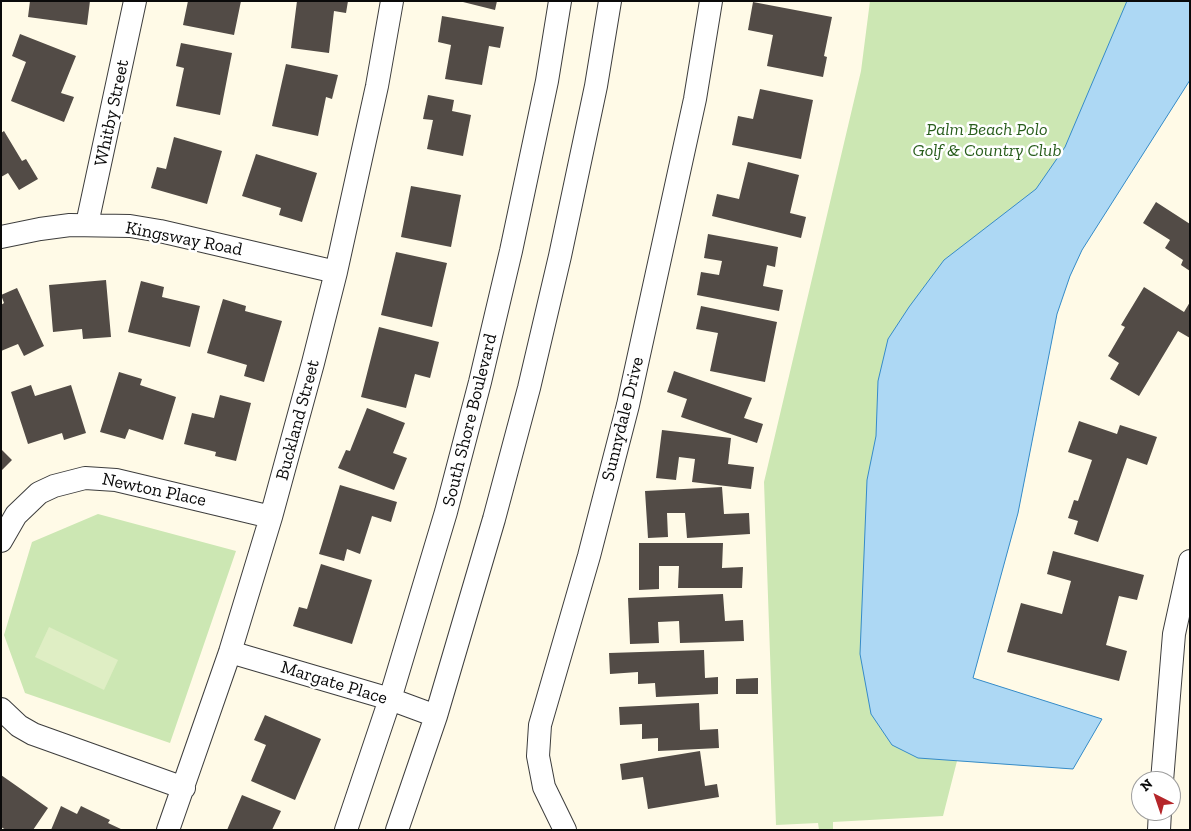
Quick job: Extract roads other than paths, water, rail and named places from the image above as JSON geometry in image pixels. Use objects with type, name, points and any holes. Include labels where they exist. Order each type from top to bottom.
[{"type":"street","name":"Whitby Street","points":[[87,224],[135,1]]},
{"type":"street","name":"Buckland Street","points":[[168,830],[230,652],[271,517],[336,272],[376,86],[392,1]]},
{"type":"street","name":"South Shore Boulevard","points":[[346,830],[390,699],[446,512],[480,382],[512,251],[547,81],[560,1]]},
{"type":"street","points":[[397,830],[436,716],[494,519],[529,388],[596,86],[610,1]]},
{"type":"street","name":"Sunnydale Drive","points":[[564,830],[544,786],[538,756],[540,725],[628,405],[695,99],[712,1]]},
{"type":"street","name":"Kingsway Road","points":[[1,237],[40,228],[87,224],[130,226],[160,231],[336,272]]},
{"type":"street","name":"Newton Place","points":[[1,540],[16,515],[33,498],[54,486],[85,478],[116,480],[271,517]]},
{"type":"street","points":[[1163,771],[1174,634],[1190,561]]},
{"type":"street","name":"Margate Place","points":[[230,652],[390,699],[436,716]]},
{"type":"street","points":[[1,710],[19,726],[33,734],[184,788]]},
{"type":"water","points":[[1127,1],[1190,1],[1190,80],[1082,250],[1070,276],[1057,314],[1018,513],[973,678],[1102,719],[1073,769],[918,758],[892,745],[871,714],[860,654],[867,480],[876,436],[878,381],[888,339],[944,260],[1036,189],[1065,147]]},
{"type":"park label","name":"Palm Beach Polo Golf & Country Club","points":[[987,140]]}]
